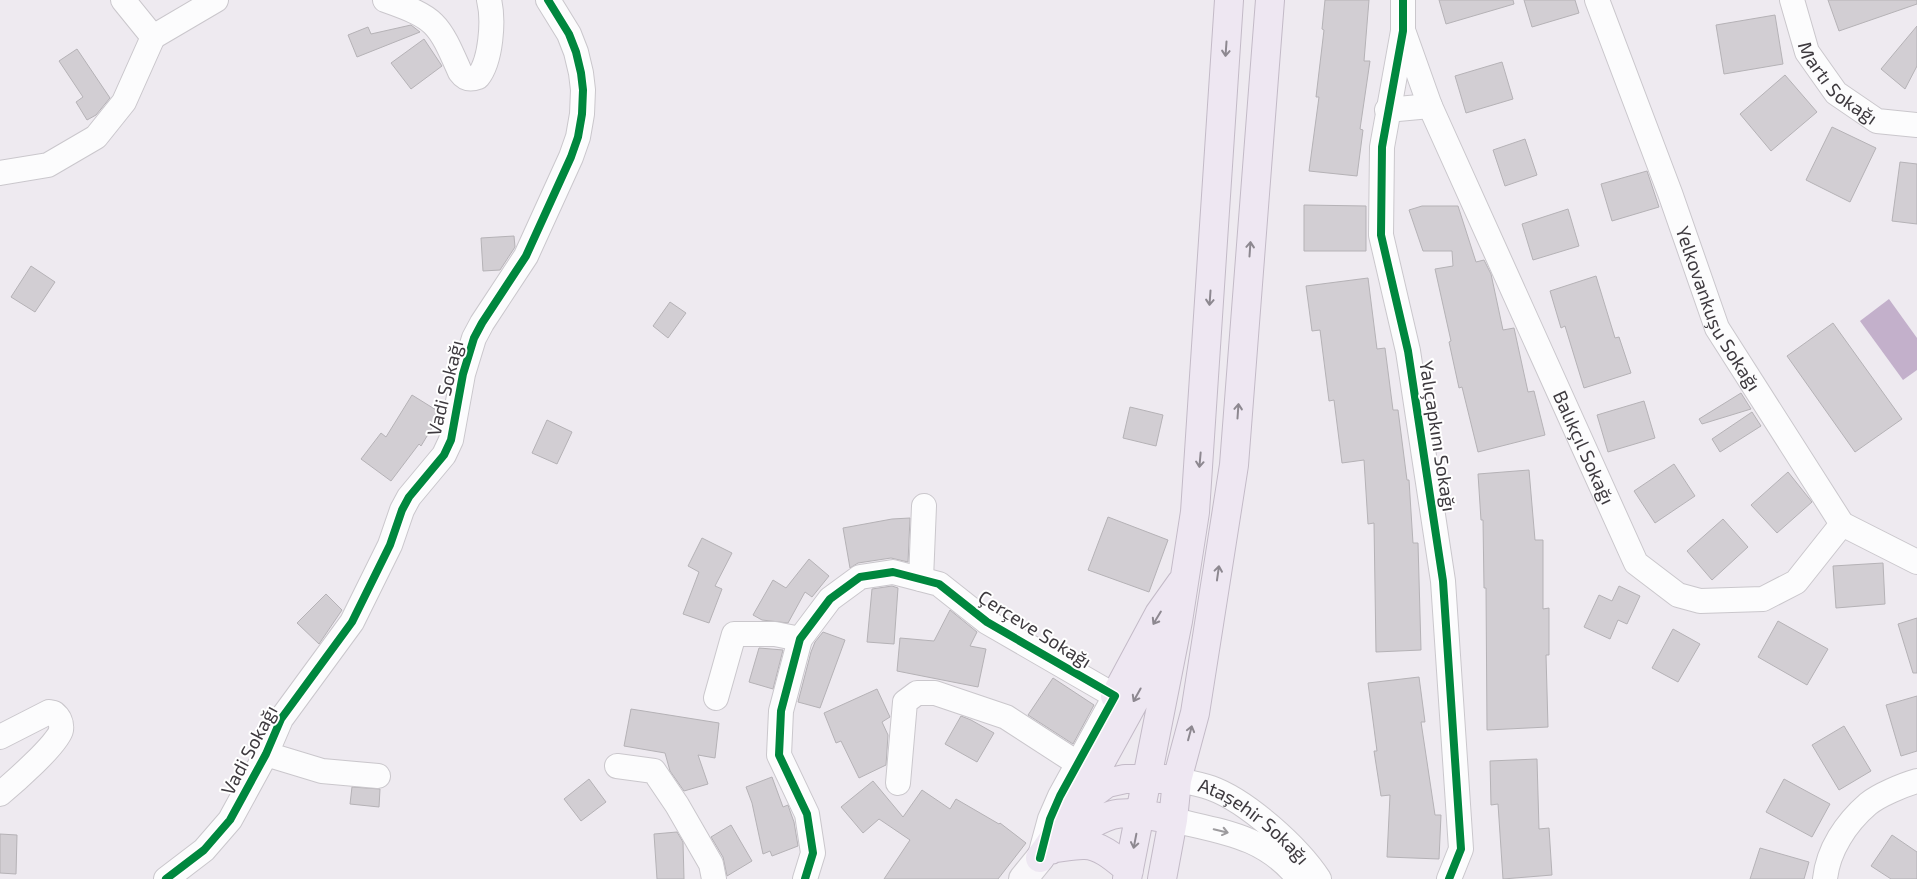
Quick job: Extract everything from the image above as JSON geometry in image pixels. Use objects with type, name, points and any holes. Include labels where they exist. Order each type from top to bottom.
[{"type":"highway","points":[[1128,874],[1178,621],[1195,512],[1229,0]]},
{"type":"highway","points":[[1162,879],[1173,820],[1177,780],[1196,713],[1234,465],[1270,0]]},
{"type":"highway","points":[[1115,696],[1159,614],[1184,578]]},
{"type":"highway","points":[[1047,853],[1077,805],[1178,621]]},
{"type":"highway","points":[[1077,805],[1107,783],[1125,779],[1147,778],[1177,780]]},
{"type":"highway","points":[[1047,853],[1097,820],[1112,814],[1140,814],[1173,820]]},
{"type":"highway","points":[[1047,853],[1086,844],[1113,857],[1128,874]]},
{"type":"main road","points":[[1023,879],[1047,853]]},
{"type":"street","points":[[123,0],[153,37]]},
{"type":"street","points":[[0,174],[48,165],[96,137],[124,102],[153,37],[216,0]]},
{"type":"street","points":[[385,0],[416,11],[434,24],[447,43],[460,72],[467,78],[472,79],[478,77],[484,68],[492,24],[490,0]]},
{"type":"street","name":"Vadi Sokağı","points":[[166,879],[204,850],[230,820],[266,754],[281,719],[352,622],[390,545],[402,510],[409,497],[444,455],[453,434],[463,374],[474,338],[526,256],[578,136],[582,114],[583,90],[581,72],[569,34],[548,0]]},
{"type":"street","name":"Yalıçapkını Sokağı","points":[[1403,0],[1404,31],[1387,110],[1382,147],[1381,235],[1408,351],[1443,580],[1460,849],[1449,879]]},
{"type":"street","name":"Yelkovankuşu Sokağı","points":[[1598,0],[1670,193],[1717,328],[1842,524]]},
{"type":"street","name":"Martı Sokağı","points":[[1792,0],[1808,52],[1836,93],[1877,121],[1917,126]]},
{"type":"street","name":"Balıkçıl Sokağı","points":[[1404,31],[1430,106],[1636,563],[1678,595],[1700,601],[1763,599],[1796,582],[1842,524]]},
{"type":"street","points":[[1387,110],[1430,106]]},
{"type":"street","points":[[921,580],[924,506]]},
{"type":"street","points":[[1842,524],[1917,562]]},
{"type":"street","name":"Çerçeve Sokağı","points":[[805,879],[813,853],[807,814],[779,755],[781,711],[800,639],[830,599],[860,577],[892,572],[939,584],[987,622],[1115,696]]},
{"type":"street","points":[[716,698],[734,634],[775,634],[800,639]]},
{"type":"street","points":[[898,783],[904,702],[917,693],[935,693],[1006,717],[1077,763]]},
{"type":"street","points":[[1047,853],[1050,819],[1077,763],[1115,696]]},
{"type":"street","points":[[0,737],[49,712],[54,713],[61,722],[60,734],[38,760],[0,794]]},
{"type":"street","name":"Vadi Sokağı","points":[[266,754],[322,771],[378,776]]},
{"type":"street","points":[[617,766],[654,770],[677,805],[711,864],[714,879]]},
{"type":"street","name":"Ataşehir Sokağı","points":[[1177,780],[1212,788],[1238,803],[1283,838],[1311,867],[1319,879]]},
{"type":"street","points":[[1826,879],[1826,867],[1841,834],[1869,803],[1917,781]]},
{"type":"street","name":"Ataşehir Sokağı","points":[[1173,820],[1238,835],[1268,849],[1299,879]]},
{"type":"shaded area","points":[[1889,299],[1917,338],[1917,370],[1903,380],[1860,321]]},
{"type":"building","points":[[1325,0],[1369,0],[1364,61],[1370,61],[1360,129],[1363,130],[1357,176],[1309,171],[1319,97],[1316,97],[1324,30],[1322,29]]},
{"type":"building","points":[[1439,0],[1513,0],[1514,4],[1446,24]]},
{"type":"building","points":[[1524,0],[1575,0],[1579,13],[1532,27]]},
{"type":"building","points":[[1828,0],[1917,0],[1917,4],[1839,31]]},
{"type":"building","points":[[1775,15],[1783,64],[1724,74],[1716,25]]},
{"type":"building","points":[[411,25],[420,32],[357,57],[348,35],[368,27],[371,34]]},
{"type":"building","points":[[1917,26],[1917,66],[1905,89],[1881,69]]},
{"type":"building","points":[[424,39],[442,66],[411,89],[391,63]]},
{"type":"building","points":[[77,49],[110,98],[96,115],[87,120],[76,102],[83,97],[59,61]]},
{"type":"building","points":[[1502,62],[1513,99],[1466,113],[1455,76]]},
{"type":"building","points":[[1785,75],[1817,112],[1771,151],[1740,114]]},
{"type":"building","points":[[1832,127],[1876,148],[1850,202],[1806,180]]},
{"type":"building","points":[[1525,139],[1537,175],[1505,186],[1493,150]]},
{"type":"building","points":[[1900,162],[1917,164],[1917,224],[1892,221]]},
{"type":"building","points":[[1647,171],[1659,207],[1612,221],[1601,184]]},
{"type":"building","points":[[1304,205],[1366,206],[1366,251],[1304,251]]},
{"type":"building","points":[[1422,206],[1458,206],[1476,262],[1484,260],[1491,274],[1503,330],[1514,328],[1528,392],[1534,391],[1545,435],[1478,452],[1462,387],[1459,388],[1435,269],[1453,266],[1452,251],[1423,251],[1409,210]]},
{"type":"building","points":[[1568,209],[1579,246],[1533,260],[1522,224]]},
{"type":"building","points":[[514,236],[515,247],[500,270],[483,271],[481,238]]},
{"type":"building","points":[[31,266],[55,282],[35,312],[11,297]]},
{"type":"building","points":[[1596,276],[1615,338],[1619,337],[1631,373],[1584,388],[1565,326],[1561,328],[1550,291]]},
{"type":"building","points":[[1368,278],[1377,349],[1385,348],[1393,410],[1398,410],[1407,480],[1409,480],[1413,543],[1418,543],[1421,650],[1376,652],[1374,523],[1368,524],[1364,460],[1342,463],[1334,400],[1329,401],[1320,330],[1312,331],[1306,286]]},
{"type":"building","points":[[670,302],[686,313],[668,338],[653,326]]},
{"type":"building","points":[[1833,323],[1902,419],[1855,452],[1787,356]]},
{"type":"building","points":[[1741,393],[1751,409],[1702,424],[1699,419]]},
{"type":"building","points":[[412,395],[441,413],[421,446],[419,444],[391,481],[361,459],[381,433],[386,437]]},
{"type":"building","points":[[1644,401],[1655,438],[1608,452],[1597,415]]},
{"type":"building","points":[[1130,407],[1163,415],[1156,446],[1123,438]]},
{"type":"building","points":[[1752,412],[1761,426],[1720,452],[1712,439]]},
{"type":"building","points":[[547,420],[572,432],[557,464],[532,453]]},
{"type":"building","points":[[1674,464],[1695,496],[1655,523],[1634,491]]},
{"type":"building","points":[[1529,470],[1535,540],[1543,540],[1543,609],[1549,608],[1549,655],[1546,655],[1548,727],[1487,730],[1486,588],[1484,588],[1483,520],[1481,520],[1478,474]]},
{"type":"building","points":[[1788,472],[1812,502],[1777,533],[1751,505]]},
{"type":"building","points":[[1108,517],[1168,540],[1149,592],[1088,570]]},
{"type":"building","points":[[910,518],[908,562],[891,558],[858,563],[850,568],[843,528],[892,519]]},
{"type":"building","points":[[1723,519],[1748,547],[1712,580],[1687,551]]},
{"type":"building","points":[[702,538],[732,553],[715,586],[722,589],[709,623],[683,614],[699,572],[688,566]]},
{"type":"building","points":[[809,559],[829,576],[812,597],[805,592],[788,623],[762,620],[753,615],[773,580],[786,588]]},
{"type":"building","points":[[1883,563],[1885,604],[1836,608],[1833,566]]},
{"type":"building","points":[[892,586],[898,588],[894,644],[867,642],[872,589]]},
{"type":"building","points":[[1619,586],[1640,596],[1627,624],[1618,620],[1610,639],[1584,627],[1599,595],[1612,601]]},
{"type":"building","points":[[326,594],[342,610],[319,644],[297,623]]},
{"type":"building","points":[[950,610],[977,632],[970,646],[986,649],[978,687],[897,671],[900,638],[934,641]]},
{"type":"building","points":[[1917,618],[1917,673],[1913,673],[1898,624]]},
{"type":"building","points":[[1778,621],[1828,649],[1807,685],[1758,657]]},
{"type":"building","points":[[1673,629],[1700,644],[1678,682],[1652,668]]},
{"type":"building","points":[[823,632],[845,640],[820,708],[798,702],[811,652],[815,642]]},
{"type":"building","points":[[759,648],[783,650],[773,689],[749,682]]},
{"type":"building","points":[[1419,677],[1425,722],[1421,722],[1435,815],[1441,815],[1439,859],[1387,857],[1390,795],[1381,796],[1374,751],[1377,751],[1368,683]]},
{"type":"building","points":[[1053,678],[1094,705],[1073,744],[1028,715]]},
{"type":"building","points":[[877,689],[890,717],[882,722],[888,735],[886,765],[859,778],[841,741],[836,743],[824,713]]},
{"type":"building","points":[[1917,696],[1917,751],[1901,756],[1886,705]]},
{"type":"building","points":[[631,709],[719,723],[715,758],[698,755],[708,784],[684,791],[670,771],[665,753],[624,746]]},
{"type":"building","points":[[961,716],[994,733],[977,762],[945,744]]},
{"type":"building","points":[[1844,726],[1871,771],[1839,790],[1812,745]]},
{"type":"building","points":[[1537,759],[1539,829],[1549,828],[1552,875],[1503,879],[1498,804],[1491,805],[1490,761]]},
{"type":"building","points":[[772,777],[783,807],[788,805],[794,822],[798,846],[772,856],[770,851],[763,854],[752,803],[746,787]]},
{"type":"building","points":[[589,779],[606,802],[581,821],[564,799]]},
{"type":"building","points":[[1784,779],[1830,804],[1812,837],[1766,812]]},
{"type":"building","points":[[873,781],[903,817],[922,790],[950,809],[956,799],[1000,823],[1026,843],[998,879],[884,879],[910,840],[879,819],[863,833],[841,807]]},
{"type":"building","points":[[352,787],[380,789],[379,807],[350,804]]},
{"type":"building","points":[[731,825],[752,861],[727,876],[723,857],[711,837]]},
{"type":"building","points":[[677,832],[683,842],[684,879],[657,879],[654,834]]},
{"type":"building","points":[[0,834],[17,835],[16,874],[0,873]]},
{"type":"building","points":[[1892,835],[1917,852],[1917,879],[1891,879],[1871,866]]},
{"type":"building","points":[[1760,848],[1809,862],[1804,879],[1750,879]]},
{"type":"cycle path","points":[[166,879],[204,850],[230,820],[266,754],[281,719],[352,622],[390,545],[402,510],[409,497],[444,455],[451,440],[463,374],[474,338],[526,256],[571,157],[578,137],[582,114],[583,90],[581,73],[569,34],[548,0]]},
{"type":"cycle path","points":[[1403,0],[1403,31],[1382,147],[1381,235],[1408,351],[1443,581],[1461,849],[1449,879]]},
{"type":"cycle path","points":[[805,879],[813,853],[807,814],[779,755],[781,711],[800,639],[830,599],[860,577],[893,572],[939,584],[987,622],[1115,696],[1060,796],[1050,819],[1040,858]]}]
